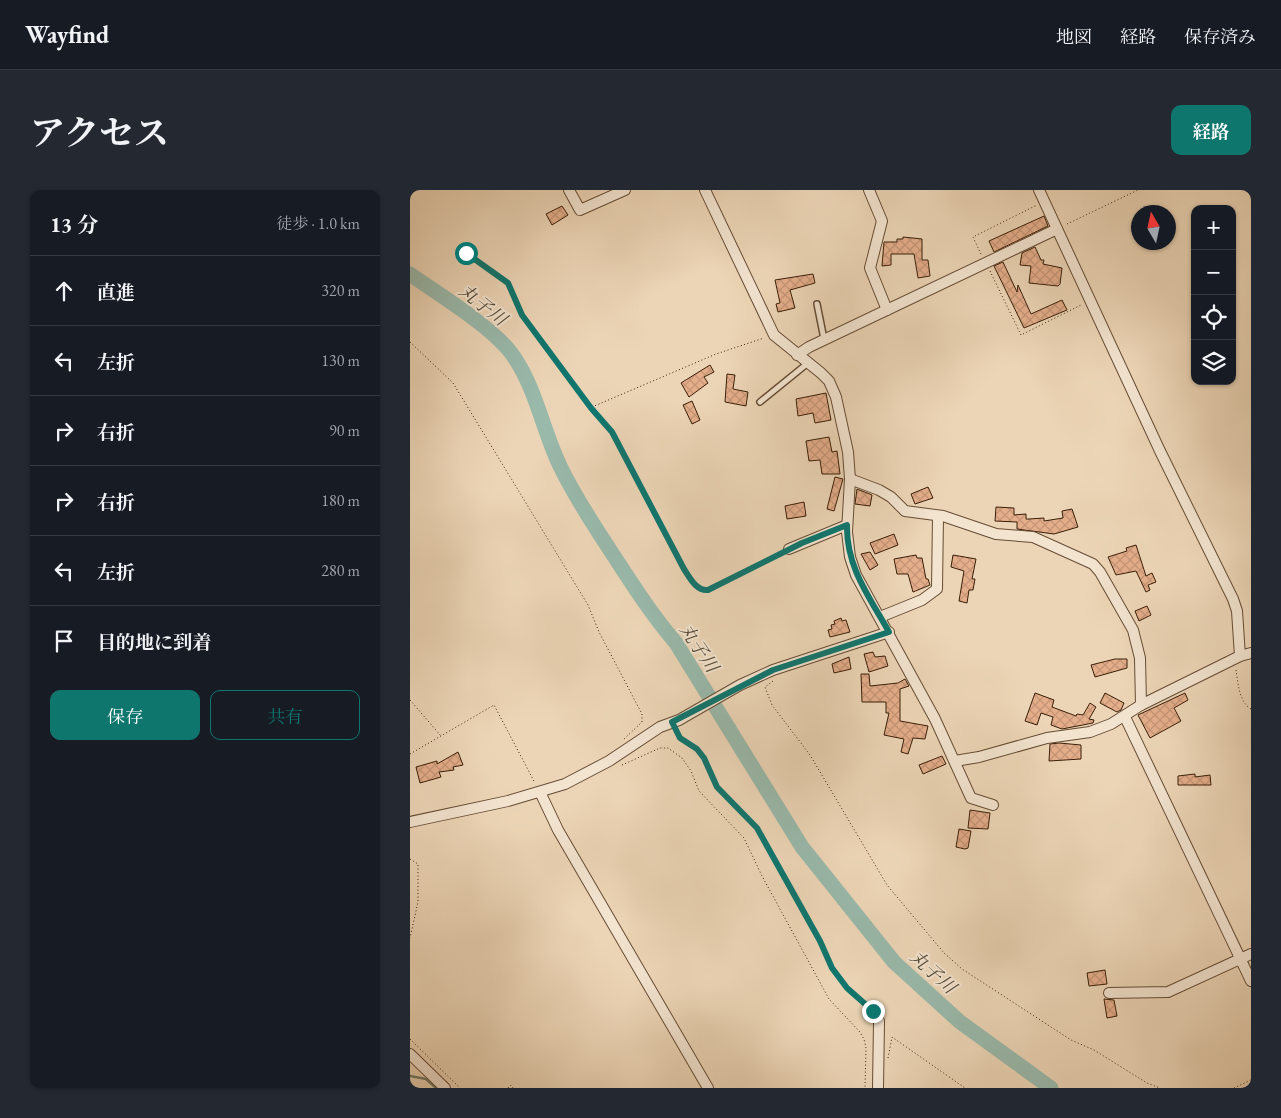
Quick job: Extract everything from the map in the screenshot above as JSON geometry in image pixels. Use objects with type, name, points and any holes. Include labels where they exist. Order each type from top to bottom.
[{"type":"street","points":[[569,190],[580,210],[625,190]]},
{"type":"street","points":[[705,190],[774,335],[829,381],[836,397],[848,452],[850,479],[847,525],[850,557],[856,575],[889,632],[955,761],[970,798],[993,805]]},
{"type":"street","points":[[869,190],[882,221],[870,268],[887,310]]},
{"type":"street","points":[[1039,190],[1233,599],[1237,611],[1237,657]]},
{"type":"street","points":[[797,355],[824,340],[1057,229]]},
{"type":"street","points":[[850,479],[878,490],[890,497],[905,511],[938,516],[996,534],[1033,537],[1093,564],[1100,572],[1133,630],[1140,658],[1141,705]]},
{"type":"street","points":[[880,617],[922,600],[937,588],[938,516]]},
{"type":"street","points":[[788,550],[847,525]]},
{"type":"street","points":[[410,822],[540,792],[565,784],[614,758],[660,727],[675,721],[740,685],[773,670],[889,632]]},
{"type":"street","points":[[955,761],[979,757],[1047,738],[1090,732],[1125,717],[1141,705],[1237,657],[1251,653]]},
{"type":"street","points":[[1125,717],[1251,981]]},
{"type":"street","points":[[540,792],[558,830],[708,1088]]},
{"type":"street","points":[[1109,993],[1168,992],[1251,954]]},
{"type":"street","points":[[878,1088],[879,1021]]},
{"type":"street","points":[[410,1054],[445,1088]]},
{"type":"lane","points":[[817,304],[824,340]]},
{"type":"lane","points":[[760,402],[808,363]]},
{"type":"path","points":[[1057,229],[1138,190]]},
{"type":"path","points":[[1044,202],[972,237],[1021,335],[1091,301]]},
{"type":"path","points":[[466,253],[508,283],[522,315],[591,408],[612,432],[684,569],[698,587],[703,591],[708,590],[788,550]]},
{"type":"path","points":[[591,408],[716,354],[774,335]]},
{"type":"path","points":[[410,342],[453,383],[588,605],[599,632],[642,714],[642,722],[622,740]]},
{"type":"path","points":[[1237,657],[1240,692],[1245,705],[1251,710]]},
{"type":"path","points":[[777,678],[765,687],[772,706],[810,755],[887,885],[944,953],[962,969],[1071,1040],[1094,1050],[1147,1083],[1160,1088]]},
{"type":"path","points":[[410,700],[441,736]]},
{"type":"path","points":[[410,754],[494,705],[540,792]]},
{"type":"path","points":[[675,721],[680,738],[697,749],[704,758],[717,787],[757,828],[820,941],[832,968],[847,988],[873,1011],[879,1021]]},
{"type":"path","points":[[614,758],[617,767],[660,748],[668,748],[682,758],[691,771],[699,791],[744,838],[762,876],[829,999],[847,1017],[864,1039],[866,1048],[865,1088]]},
{"type":"path","points":[[410,860],[418,864],[418,892],[410,938]]},
{"type":"path","points":[[878,1066],[887,1065],[892,1037],[964,1088]]},
{"type":"path","points":[[410,1039],[460,1088]]},
{"type":"path","points":[[1234,1088],[1251,1080]]},
{"type":"path","points":[[508,1088],[511,1085],[513,1088]]},
{"type":"building","points":[[562,206],[568,215],[552,225],[546,214]]},
{"type":"building","points":[[1044,216],[1048,226],[994,252],[989,241]]},
{"type":"building","points":[[903,237],[922,239],[922,260],[928,260],[930,276],[918,278],[914,254],[891,254],[891,265],[882,266],[884,242],[897,242],[897,239],[903,239]]},
{"type":"building","points":[[1035,247],[1041,260],[1044,260],[1043,264],[1062,268],[1060,284],[1058,286],[1029,283],[1031,266],[1020,265],[1022,253]]},
{"type":"building","points":[[1003,262],[1017,292],[1018,285],[1031,314],[1062,300],[1067,310],[1024,328],[994,266]]},
{"type":"building","points":[[813,274],[815,283],[790,290],[795,308],[778,312],[776,304],[780,303],[775,280]]},
{"type":"building","points":[[710,365],[714,372],[704,377],[708,383],[689,397],[681,383]]},
{"type":"building","points":[[727,374],[735,375],[733,389],[748,392],[746,406],[725,402]]},
{"type":"building","points":[[826,393],[831,420],[815,423],[813,413],[798,416],[796,399]]},
{"type":"building","points":[[692,401],[700,420],[692,424],[683,405]]},
{"type":"building","points":[[829,437],[832,452],[837,451],[840,474],[822,474],[820,460],[809,461],[806,441]]},
{"type":"building","points":[[835,477],[843,479],[834,511],[827,509]]},
{"type":"building","points":[[928,487],[933,498],[915,504],[911,494]]},
{"type":"building","points":[[857,489],[872,495],[870,506],[855,504]]},
{"type":"building","points":[[804,502],[806,516],[787,519],[785,506]]},
{"type":"building","points":[[996,507],[1014,508],[1014,515],[1026,514],[1026,519],[1044,518],[1044,521],[1063,518],[1062,511],[1072,509],[1078,527],[1054,534],[1017,529],[1017,522],[995,521]]},
{"type":"building","points":[[894,534],[898,545],[875,554],[870,543]]},
{"type":"building","points":[[1136,545],[1146,576],[1152,573],[1156,582],[1148,585],[1150,590],[1146,592],[1136,571],[1116,575],[1108,557],[1127,551],[1126,548]]},
{"type":"building","points":[[870,552],[878,565],[870,570],[861,554]]},
{"type":"building","points":[[916,555],[917,558],[922,558],[926,579],[928,579],[930,585],[913,592],[908,574],[897,574],[894,559]]},
{"type":"building","points":[[953,555],[976,559],[972,579],[975,579],[973,590],[969,590],[967,603],[959,601],[964,571],[951,567]]},
{"type":"building","points":[[1147,606],[1151,615],[1139,621],[1135,611]]},
{"type":"building","points":[[841,618],[842,621],[846,620],[850,632],[830,637],[828,630],[832,629],[831,625],[835,624],[834,621]]},
{"type":"building","points":[[873,652],[875,657],[885,656],[888,666],[869,672],[864,654]]},
{"type":"building","points":[[849,657],[851,669],[834,673],[832,664]]},
{"type":"building","points":[[1115,659],[1127,659],[1127,668],[1095,677],[1091,665]]},
{"type":"building","points":[[861,674],[869,674],[870,686],[898,683],[905,679],[909,686],[900,689],[900,721],[928,726],[925,739],[913,738],[908,754],[901,752],[904,739],[884,735],[889,713],[886,713],[886,702],[862,702]]},
{"type":"building","points":[[1035,693],[1054,700],[1052,707],[1076,716],[1077,714],[1083,715],[1090,703],[1096,707],[1089,719],[1094,720],[1093,723],[1062,729],[1051,725],[1053,717],[1041,713],[1037,725],[1025,721]]},
{"type":"building","points":[[1105,693],[1124,703],[1121,710],[1117,712],[1100,703]]},
{"type":"building","points":[[1185,693],[1188,700],[1174,708],[1181,721],[1150,738],[1138,715]]},
{"type":"building","points":[[1050,744],[1081,745],[1081,759],[1049,761]]},
{"type":"building","points":[[458,752],[463,765],[453,767],[454,770],[439,772],[441,777],[420,783],[416,767],[437,761],[437,764]]},
{"type":"building","points":[[942,756],[946,764],[923,774],[919,765]]},
{"type":"building","points":[[1195,774],[1195,777],[1210,775],[1211,785],[1178,785],[1178,776]]},
{"type":"building","points":[[970,810],[990,813],[988,829],[968,828]]},
{"type":"building","points":[[959,829],[971,831],[968,848],[956,847]]},
{"type":"building","points":[[1105,970],[1107,984],[1089,986],[1087,973]]},
{"type":"building","points":[[1104,999],[1114,1000],[1117,1016],[1107,1018]]},
{"type":"waterway","name":"丸子川","points":[[410,274],[481,324],[506,346],[514,357],[529,384],[555,454],[578,500],[642,598],[676,643],[802,847],[894,962],[960,1022],[1051,1088]]},
{"type":"waterway","points":[[410,1076],[426,1079],[436,1088]]},
{"type":"route","points":[[466,253],[508,283],[522,315],[591,408],[612,432],[626,455],[684,569],[703,591],[802,543],[847,525],[850,557],[856,575],[889,632],[839,650],[773,670],[740,685],[679,720],[672,722],[680,738],[697,749],[704,758],[717,787],[757,828],[820,941],[832,968],[847,988],[873,1011]]}]
